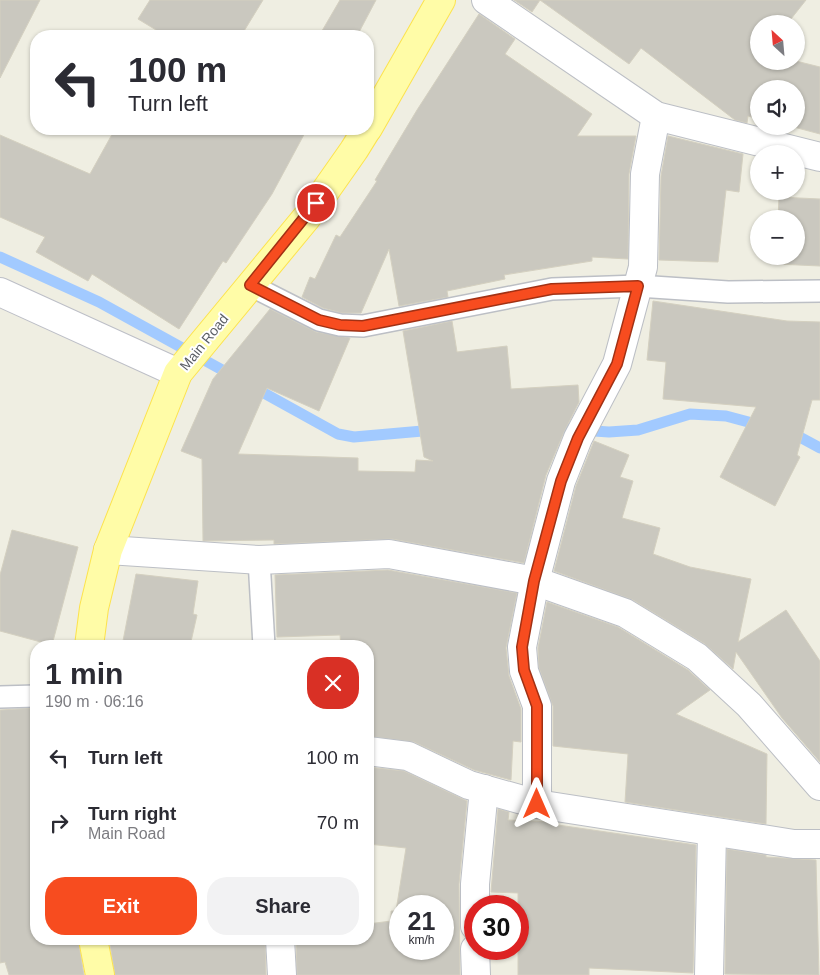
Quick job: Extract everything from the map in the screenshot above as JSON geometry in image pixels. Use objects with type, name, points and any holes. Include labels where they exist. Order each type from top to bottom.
[{"type":"main road","name":"Main Road","points":[[374,116],[441,0]]},
{"type":"main road","name":"Main Road","points":[[90,640],[94,608],[108,550],[178,373],[307,217],[363,135]]},
{"type":"main road","points":[[94,945],[100,975]]},
{"type":"street","points":[[486,0],[656,116],[820,157]]},
{"type":"street","points":[[537,804],[537,706],[524,670],[522,647],[534,581],[561,481],[578,438],[617,364],[643,267],[645,174],[656,116]]},
{"type":"street","points":[[0,292],[178,373]]},
{"type":"street","points":[[108,550],[260,560],[389,554],[534,581],[625,613],[697,657],[749,705],[820,786]]},
{"type":"street","points":[[374,752],[408,756],[470,785],[537,804],[794,844],[820,844]]},
{"type":"street","points":[[475,895],[484,789]]},
{"type":"street","points":[[709,975],[712,832]]},
{"type":"street","points":[[280,945],[282,975]]},
{"type":"street","points":[[475,960],[476,975]]},
{"type":"lane","points":[[250,285],[319,320],[340,325],[363,326],[552,289],[638,286],[728,292],[820,291]]},
{"type":"lane","points":[[260,560],[264,640]]},
{"type":"lane","points":[[0,697],[30,696]]},
{"type":"building","points":[[0,0],[40,0],[0,78]]},
{"type":"building","points":[[150,0],[263,0],[245,30],[156,30],[138,19]]},
{"type":"building","points":[[340,0],[376,0],[360,30],[322,30]]},
{"type":"building","points":[[514,0],[540,0],[532,12]]},
{"type":"building","points":[[540,0],[806,0],[794,15],[750,15],[750,70],[805,70],[805,63],[820,67],[820,134],[805,130],[805,80],[750,80],[750,117],[748,116],[747,123],[735,120],[641,48],[629,64]]},
{"type":"building","points":[[479,14],[515,39],[505,54],[592,114],[577,136],[636,136],[629,174],[628,259],[592,257],[592,261],[504,275],[505,279],[447,291],[448,297],[399,306],[389,249],[361,313],[342,313],[323,308],[302,297],[310,277],[315,279],[336,235],[340,237],[377,181],[375,180],[417,110]]},
{"type":"building","points":[[0,135],[90,174],[112,135],[304,135],[272,194],[226,263],[223,261],[179,329],[92,274],[88,281],[36,252],[45,237],[0,217]]},
{"type":"building","points":[[668,136],[743,154],[739,192],[726,190],[718,262],[659,260],[661,176]]},
{"type":"building","points":[[820,199],[820,266],[798,265],[805,265],[805,210],[778,210],[779,200]]},
{"type":"building","points":[[653,301],[787,321],[820,322],[820,400],[812,400],[797,455],[800,457],[775,506],[720,477],[756,407],[663,399],[666,362],[647,360]]},
{"type":"building","points":[[270,309],[316,332],[350,338],[319,411],[267,388],[238,454],[358,458],[358,471],[415,472],[416,460],[433,461],[424,457],[403,331],[452,321],[457,352],[507,346],[511,389],[578,385],[579,402],[546,475],[524,563],[392,539],[274,544],[274,540],[203,541],[202,459],[181,451],[213,379]]},
{"type":"building","points":[[594,441],[629,455],[620,477],[633,481],[622,518],[660,528],[653,554],[690,567],[751,579],[738,642],[786,610],[820,661],[820,762],[782,718],[736,652],[733,669],[705,644],[633,600],[554,571],[576,486]]},
{"type":"building","points":[[12,530],[78,547],[53,640],[33,640],[0,631],[0,575]]},
{"type":"building","points":[[388,570],[517,593],[506,648],[509,676],[521,709],[521,742],[513,741],[511,780],[474,770],[414,742],[374,737],[374,640],[340,640],[340,635],[277,637],[275,575]]},
{"type":"building","points":[[136,574],[198,581],[193,614],[197,615],[191,640],[123,640]]},
{"type":"building","points":[[547,602],[618,627],[688,670],[710,690],[676,714],[767,754],[766,824],[625,802],[628,754],[553,746],[553,706],[539,668],[538,648]]},
{"type":"building","points":[[30,708],[30,945],[79,945],[84,975],[9,975],[5,962],[0,963],[0,710]]},
{"type":"building","points":[[374,768],[404,771],[467,801],[459,884],[460,975],[297,975],[296,945],[374,945],[374,923],[389,921],[389,960],[454,960],[454,895],[399,895],[406,848],[374,845]]},
{"type":"building","points":[[498,809],[509,812],[508,820],[553,822],[558,825],[696,845],[693,973],[589,968],[589,975],[518,975],[518,960],[529,960],[529,895],[491,892]]},
{"type":"building","points":[[727,849],[766,855],[766,857],[816,860],[819,975],[725,974]]},
{"type":"building","points":[[110,945],[265,945],[266,975],[115,975]]},
{"type":"waterway","points":[[0,257],[99,302],[235,377]]},
{"type":"waterway","points":[[253,387],[338,434],[354,437],[434,430]]},
{"type":"waterway","points":[[550,428],[609,432],[638,430],[690,414],[726,416],[763,426]]},
{"type":"waterway","points":[[788,433],[796,435],[820,448]]},
{"type":"route","points":[[316,203],[307,217],[250,285],[319,320],[340,325],[363,326],[552,289],[638,286],[617,364],[578,438],[561,481],[534,581],[522,647],[524,670],[537,706],[537,804]]}]
